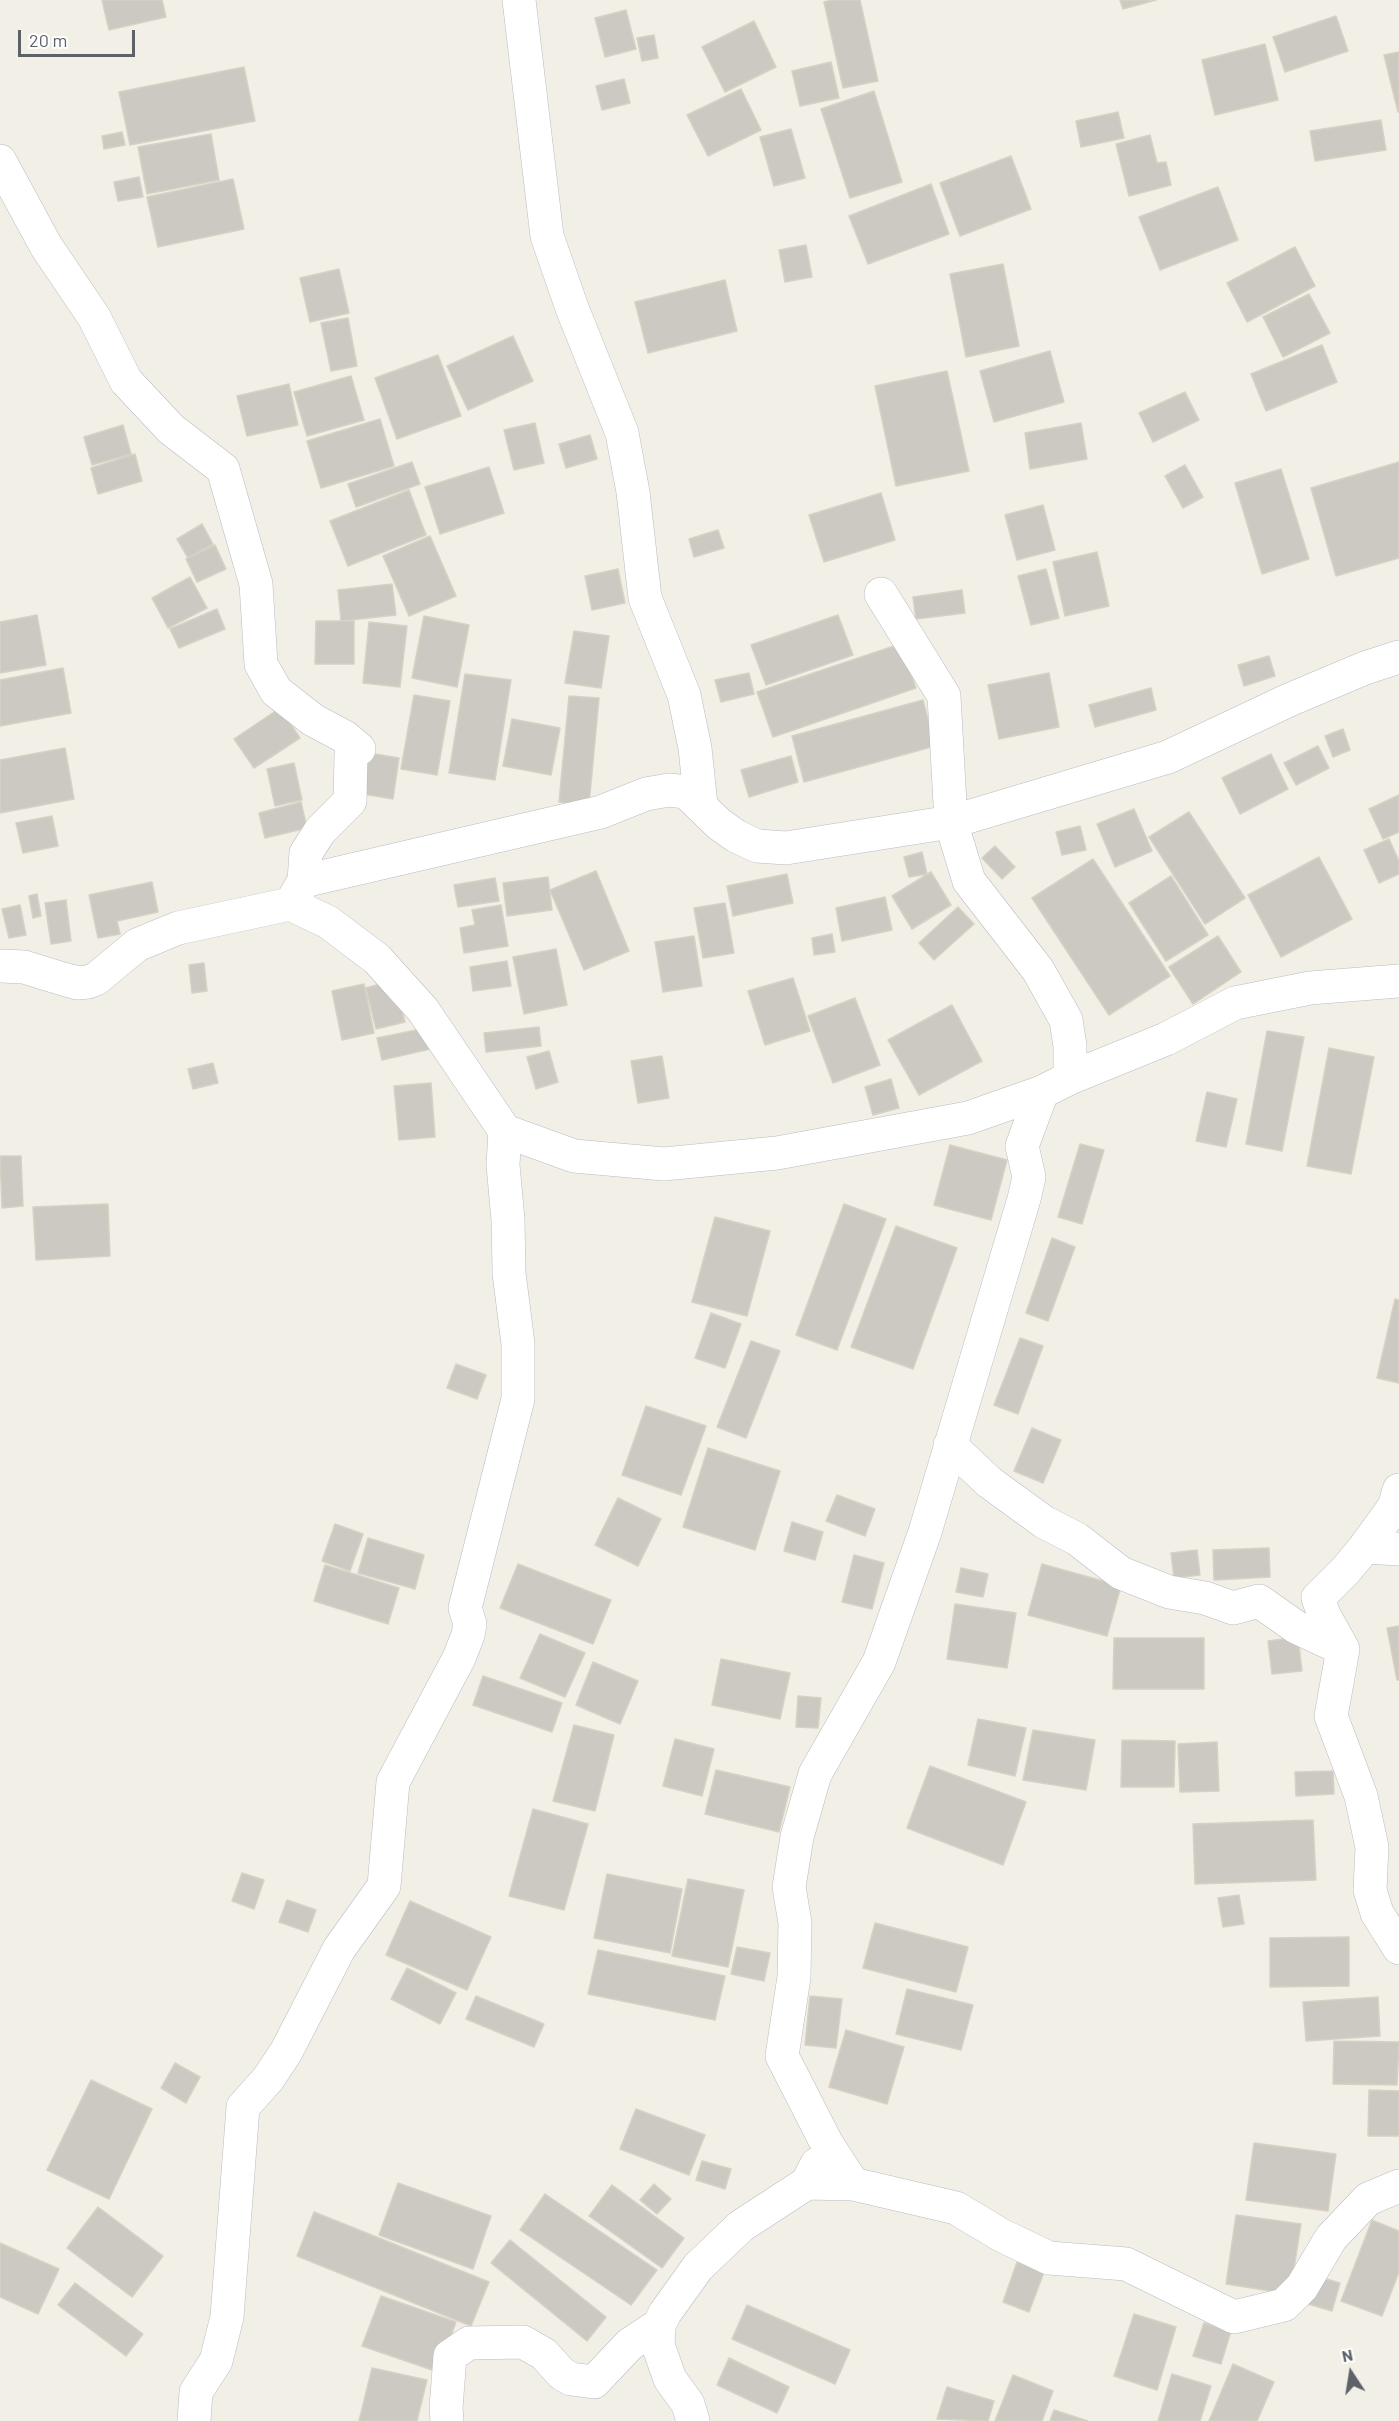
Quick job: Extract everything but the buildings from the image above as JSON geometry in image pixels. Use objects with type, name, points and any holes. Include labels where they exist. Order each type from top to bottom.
[{"type":"street","points":[[519,0],[547,236],[572,308],[622,433],[633,492],[645,598],[684,695],[695,748],[700,805]]},
{"type":"street","points":[[0,161],[46,246],[94,317],[126,381],[171,429],[223,469],[256,584],[261,664],[276,691],[313,720],[345,737],[359,749],[351,754],[350,801],[320,831],[306,853],[297,893]]},
{"type":"street","points":[[881,594],[944,696],[951,822],[969,881],[1038,970],[1066,1020],[1070,1046],[1056,1085],[1022,1146]]},
{"type":"street","points":[[0,966],[24,967],[78,983],[88,982],[96,979],[137,945],[178,928],[297,893],[601,812],[646,794],[669,789],[686,792],[719,824],[736,836],[757,846],[786,848],[951,822],[1168,756],[1289,700],[1365,668],[1399,657]]},
{"type":"street","points":[[297,893],[328,922],[377,959],[423,1010],[505,1131],[574,1156],[664,1164],[777,1154],[968,1118],[1056,1085],[1166,1039],[1235,1004],[1310,988],[1399,981]]},
{"type":"street","points":[[854,2184],[827,2144],[782,2056],[794,1977],[795,1923],[789,1887],[797,1837],[815,1774],[879,1662],[925,1532],[1024,1200],[1029,1178],[1022,1146],[1002,1128],[968,1118]]},
{"type":"street","points":[[194,2421],[196,2392],[216,2361],[227,2317],[243,2107],[268,2079],[286,2052],[339,1949],[384,1886],[393,1782],[459,1658],[468,1635],[470,1624],[465,1608],[518,1399],[518,1344],[509,1273],[508,1220],[503,1165],[505,1131]]},
{"type":"street","points":[[950,1445],[989,1482],[1044,1522],[1077,1539],[1121,1573],[1169,1592],[1205,1598],[1233,1608],[1259,1601],[1296,1627],[1343,1649]]},
{"type":"street","points":[[1397,1504],[1346,1570],[1318,1598],[1324,1615],[1343,1649],[1331,1716],[1361,1796],[1372,1847],[1370,1890],[1377,1913],[1399,1948]]},
{"type":"street","points":[[1365,1547],[1399,1549]]},
{"type":"street","points":[[693,2421],[688,2404],[670,2379],[666,2368],[658,2345],[659,2325],[698,2267],[741,2226],[807,2182],[827,2144]]},
{"type":"street","points":[[807,2182],[854,2184],[956,2208],[1001,2235],[1049,2258],[1126,2264],[1234,2317],[1284,2305],[1302,2287],[1331,2238],[1368,2199],[1399,2186]]},
{"type":"street","points":[[447,2421],[450,2356],[469,2343],[523,2342],[544,2354],[571,2379],[594,2382],[630,2344],[659,2325]]}]
